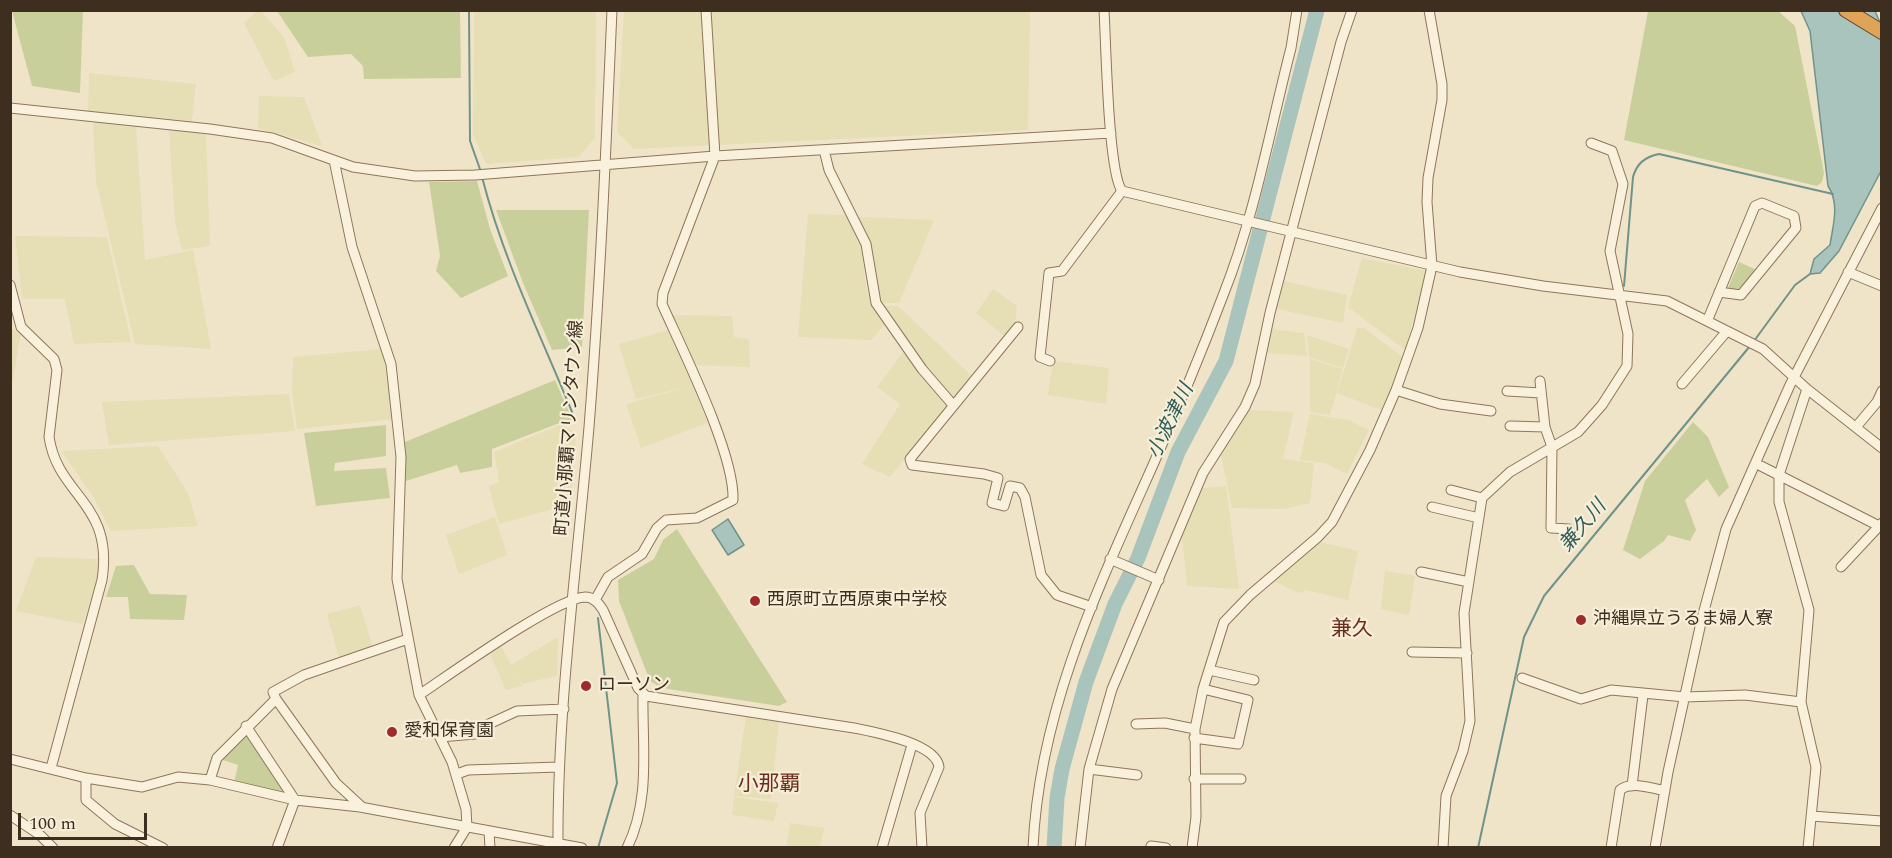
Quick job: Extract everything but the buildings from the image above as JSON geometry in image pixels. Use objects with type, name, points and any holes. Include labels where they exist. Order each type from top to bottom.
[{"type":"highway","points":[[1846,10],[1881,32]]},
{"type":"street","name":"町道小那覇マリンタウン線","points":[[558,845],[559,767],[589,424],[606,165],[612,10]]},
{"type":"street","points":[[595,600],[608,577],[642,554],[657,528],[666,520],[697,518],[733,500],[733,492],[713,422],[662,304],[663,294],[715,156],[706,10]]},
{"type":"street","points":[[1104,10],[1111,133],[1117,182],[1122,191],[1289,229],[1432,266],[1517,282],[1667,301],[1708,319],[1763,349],[1807,389],[1881,448]]},
{"type":"street","points":[[1033,848],[1040,776],[1053,713],[1092,606],[1114,561],[1224,293],[1251,220],[1291,48],[1297,10]]},
{"type":"street","points":[[1080,848],[1089,769],[1112,689],[1203,473],[1245,407],[1255,384],[1289,229],[1352,10]]},
{"type":"street","points":[[1192,848],[1196,817],[1194,734],[1203,689],[1224,622],[1257,588],[1318,537],[1332,522],[1370,450],[1396,390],[1418,328],[1432,266],[1428,190],[1441,113],[1442,84],[1429,10]]},
{"type":"street","points":[[10,108],[198,127],[272,138],[372,172],[415,176],[475,175],[715,156],[1111,133]]},
{"type":"street","points":[[1443,848],[1446,796],[1463,751],[1470,721],[1464,613],[1482,498],[1510,472],[1578,432],[1607,398],[1627,366],[1628,334],[1610,251],[1623,184],[1612,151],[1591,143]]},
{"type":"street","points":[[824,150],[829,170],[866,244],[876,303],[922,369],[953,405]]},
{"type":"street","points":[[334,160],[352,247],[386,347],[393,375],[401,457],[397,579],[419,695],[457,774],[466,809],[467,827],[454,848]]},
{"type":"street","points":[[1050,361],[1040,357],[1049,273],[1062,271],[1122,191]]},
{"type":"street","points":[[1708,319],[1719,292],[1755,206],[1762,203],[1794,216],[1796,228],[1741,295],[1719,292]]},
{"type":"street","points":[[1655,848],[1665,790],[1709,589],[1726,529],[1749,472],[1794,377],[1881,208]]},
{"type":"street","points":[[1848,272],[1881,286]]},
{"type":"street","points":[[10,285],[21,327],[27,336],[54,359],[57,370],[49,437],[50,448],[57,464],[96,519],[105,548],[102,580],[51,768]]},
{"type":"street","points":[[1018,327],[910,459],[912,465],[984,474],[998,478],[992,503],[998,505],[1004,506],[1010,486],[1020,488],[1025,497],[1041,576],[1057,595],[1092,606]]},
{"type":"street","points":[[1682,384],[1727,330]]},
{"type":"street","points":[[1540,381],[1545,427],[1552,447],[1551,528],[1569,529]]},
{"type":"street","points":[[1807,389],[1779,475],[1779,502],[1809,610],[1801,702],[1815,758],[1808,848]]},
{"type":"street","points":[[1396,390],[1440,404],[1491,411]]},
{"type":"street","points":[[1507,391],[1541,393]]},
{"type":"street","points":[[1856,427],[1877,402],[1881,391]]},
{"type":"street","points":[[1510,426],[1545,427]]},
{"type":"street","points":[[1761,466],[1880,524],[1854,561],[1841,567]]},
{"type":"street","points":[[1451,490],[1482,498]]},
{"type":"street","points":[[1432,507],[1479,518]]},
{"type":"street","points":[[1114,561],[1157,579]]},
{"type":"street","points":[[1421,572],[1469,582]]},
{"type":"street","points":[[419,695],[539,618],[573,601],[587,597],[595,600],[603,610],[644,694],[643,792],[638,826],[627,848]]},
{"type":"street","points":[[363,808],[336,783],[273,692],[304,675],[408,639]]},
{"type":"street","points":[[1412,652],[1467,652]]},
{"type":"street","points":[[1209,670],[1254,680]]},
{"type":"street","points":[[1522,678],[1581,699],[1611,690],[1643,695],[1685,697],[1745,695],[1801,702]]},
{"type":"street","points":[[1136,724],[1165,723],[1194,734],[1238,744],[1248,700],[1203,689]]},
{"type":"street","points":[[644,694],[854,728],[928,750],[938,761],[939,766],[920,813],[922,848]]},
{"type":"street","points":[[1632,786],[1643,695]]},
{"type":"street","points":[[210,780],[217,758],[246,726],[276,699]]},
{"type":"street","points":[[440,737],[475,734],[489,724],[517,711],[564,709]]},
{"type":"street","points":[[246,726],[295,800]]},
{"type":"street","points":[[882,848],[912,745]]},
{"type":"street","points":[[10,759],[86,778],[142,787],[177,777],[210,780],[295,800],[363,808],[582,848]]},
{"type":"street","points":[[457,774],[468,770],[559,767]]},
{"type":"street","points":[[1089,769],[1137,775]]},
{"type":"street","points":[[86,778],[86,800],[116,824],[163,848]]},
{"type":"street","points":[[1194,779],[1241,779]]},
{"type":"street","points":[[1611,848],[1620,790],[1625,786],[1632,786],[1665,790]]},
{"type":"street","points":[[277,848],[295,800]]},
{"type":"street","points":[[10,814],[53,848]]},
{"type":"street","points":[[1811,816],[1881,821]]},
{"type":"street","points":[[489,831],[490,848]]},
{"type":"street","points":[[1151,846],[1166,848]]},
{"type":"shaded area","points":[[257,11],[261,11],[284,37],[295,72],[274,81],[244,23]]},
{"type":"shaded area","points":[[474,11],[596,11],[595,138],[579,157],[486,164],[473,134]]},
{"type":"shaded area","points":[[624,11],[1030,11],[1028,130],[634,149],[617,132]]},
{"type":"shaded area","points":[[89,73],[196,84],[192,121],[88,111]]},
{"type":"shaded area","points":[[259,96],[304,97],[322,146],[258,128]]},
{"type":"shaded area","points":[[93,122],[136,126],[145,260],[193,250],[211,349],[135,344],[96,181]]},
{"type":"shaded area","points":[[169,130],[206,134],[210,246],[182,250],[175,222]]},
{"type":"shaded area","points":[[808,214],[849,215],[860,242],[867,292],[885,324],[871,340],[798,337]]},
{"type":"shaded area","points":[[858,217],[934,220],[899,303],[878,303],[868,243]]},
{"type":"shaded area","points":[[15,236],[107,237],[131,342],[74,344],[65,299],[22,299]]},
{"type":"shaded area","points":[[1362,258],[1427,271],[1405,350],[1348,307]]},
{"type":"shaded area","points":[[1283,281],[1347,295],[1343,323],[1277,309]]},
{"type":"shaded area","points":[[993,289],[1017,306],[1015,323],[1004,336],[976,313]]},
{"type":"shaded area","points":[[880,306],[898,306],[971,375],[953,400]]},
{"type":"shaded area","points":[[672,315],[732,316],[734,337],[749,339],[750,367],[693,365]]},
{"type":"shaded area","points":[[1357,328],[1364,328],[1404,358],[1381,410],[1337,393]]},
{"type":"shaded area","points":[[11,329],[21,332],[11,391]]},
{"type":"shaded area","points":[[1270,329],[1304,333],[1307,356],[1267,353]]},
{"type":"shaded area","points":[[669,330],[694,385],[707,423],[641,448],[626,404],[687,387],[636,399],[619,344]]},
{"type":"shaded area","points":[[1307,335],[1349,349],[1343,368],[1309,357]]},
{"type":"shaded area","points":[[382,349],[394,419],[297,429],[292,392],[293,357]]},
{"type":"shaded area","points":[[903,352],[950,404],[890,477],[862,464],[900,404],[877,387]]},
{"type":"shaded area","points":[[1310,359],[1343,369],[1330,415],[1310,412]]},
{"type":"shaded area","points":[[1053,361],[1109,368],[1106,404],[1048,395]]},
{"type":"shaded area","points":[[289,394],[295,431],[109,445],[102,402]]},
{"type":"shaded area","points":[[1248,410],[1294,412],[1283,459],[1314,463],[1310,503],[1284,509],[1232,508],[1220,451]]},
{"type":"shaded area","points":[[1310,414],[1348,420],[1369,430],[1347,474],[1325,463],[1300,460]]},
{"type":"shaded area","points":[[560,425],[576,433],[571,504],[499,524],[489,486],[499,482],[494,452]]},
{"type":"shaded area","points":[[158,446],[188,493],[198,526],[111,531],[93,496],[61,451]]},
{"type":"shaded area","points":[[1226,486],[1239,589],[1187,586],[1182,537],[1202,488]]},
{"type":"shaded area","points":[[495,517],[507,555],[459,574],[446,535]]},
{"type":"shaded area","points":[[1320,542],[1358,551],[1348,600],[1306,590],[1299,593],[1271,580]]},
{"type":"shaded area","points":[[36,557],[99,559],[97,579],[83,624],[16,611]]},
{"type":"shaded area","points":[[1385,571],[1415,576],[1409,615],[1381,609]]},
{"type":"shaded area","points":[[360,605],[373,648],[339,658],[327,614]]},
{"type":"shaded area","points":[[558,637],[557,676],[522,684],[514,671],[522,686],[506,690],[490,654],[501,646],[511,665]]},
{"type":"shaded area","points":[[746,716],[779,722],[771,799],[734,796]]},
{"type":"shaded area","points":[[734,797],[778,803],[774,821],[732,815]]},
{"type":"shaded area","points":[[790,823],[824,828],[820,847],[786,847]]},
{"type":"green space","points":[[1777,10],[1795,26],[1824,173],[1822,182],[1817,186],[1624,140],[1648,11]]},
{"type":"green space","points":[[12,11],[83,11],[80,93],[32,86]]},
{"type":"green space","points":[[277,11],[460,11],[461,78],[364,79],[363,66],[351,54],[308,57]]},
{"type":"green space","points":[[477,181],[490,229],[508,276],[461,298],[436,271],[440,256],[429,182]]},
{"type":"green space","points":[[496,210],[589,210],[582,347],[552,350],[523,283]]},
{"type":"green space","points":[[1739,262],[1759,271],[1739,293],[1728,288]]},
{"type":"green space","points":[[555,380],[572,419],[572,426],[562,422],[492,449],[492,467],[460,473],[457,465],[406,481],[405,442]]},
{"type":"green space","points":[[1693,422],[1708,437],[1729,487],[1719,497],[1707,479],[1685,500],[1696,530],[1690,541],[1668,535],[1664,541],[1640,559],[1623,550],[1645,481]]},
{"type":"green space","points":[[386,425],[386,456],[335,463],[334,471],[386,468],[390,498],[316,506],[304,433]]},
{"type":"green space","points":[[677,529],[787,702],[779,706],[662,688],[650,681],[619,601],[618,580],[654,559],[663,540]]},
{"type":"green space","points":[[134,565],[150,594],[187,595],[184,620],[130,619],[128,597],[106,597],[116,566]]},
{"type":"green space","points":[[246,730],[284,787],[281,792],[234,783],[238,765],[220,759]]},
{"type":"water","points":[[1801,11],[1875,11],[1882,27],[1881,171],[1839,251],[1820,273],[1810,274],[1814,259],[1830,245],[1835,207],[1828,186],[1810,31]]},
{"type":"water","points":[[728,519],[744,545],[728,555],[712,530]]},
{"type":"waterway","points":[[469,10],[470,141],[481,172]]},
{"type":"waterway","name":"小波津川","points":[[1054,848],[1057,798],[1062,769],[1086,682],[1115,604],[1138,558],[1178,452],[1226,361],[1317,10]]},
{"type":"waterway","points":[[1624,286],[1633,177],[1639,164],[1650,157],[1659,154],[1833,194]]},
{"type":"waterway","points":[[482,177],[511,267],[572,412]]},
{"type":"waterway","name":"兼久川","points":[[1754,341],[1795,285],[1810,274]]},
{"type":"waterway","name":"兼久川","points":[[1478,848],[1524,637],[1544,596],[1750,346]]},
{"type":"waterway","points":[[598,618],[617,783],[598,848]]},
{"type":"place","name":"西原町立西原東中学校","points":[[755,601]]},
{"type":"place","name":"沖縄県立うるま婦人寮","points":[[1581,620]]},
{"type":"place","name":"ローソン","points":[[586,686]]},
{"type":"place","name":"愛和保育園","points":[[392,732]]},
{"type":"district","name":"兼久","points":[[1352,631]]},
{"type":"district","name":"小那覇","points":[[769,786]]}]
